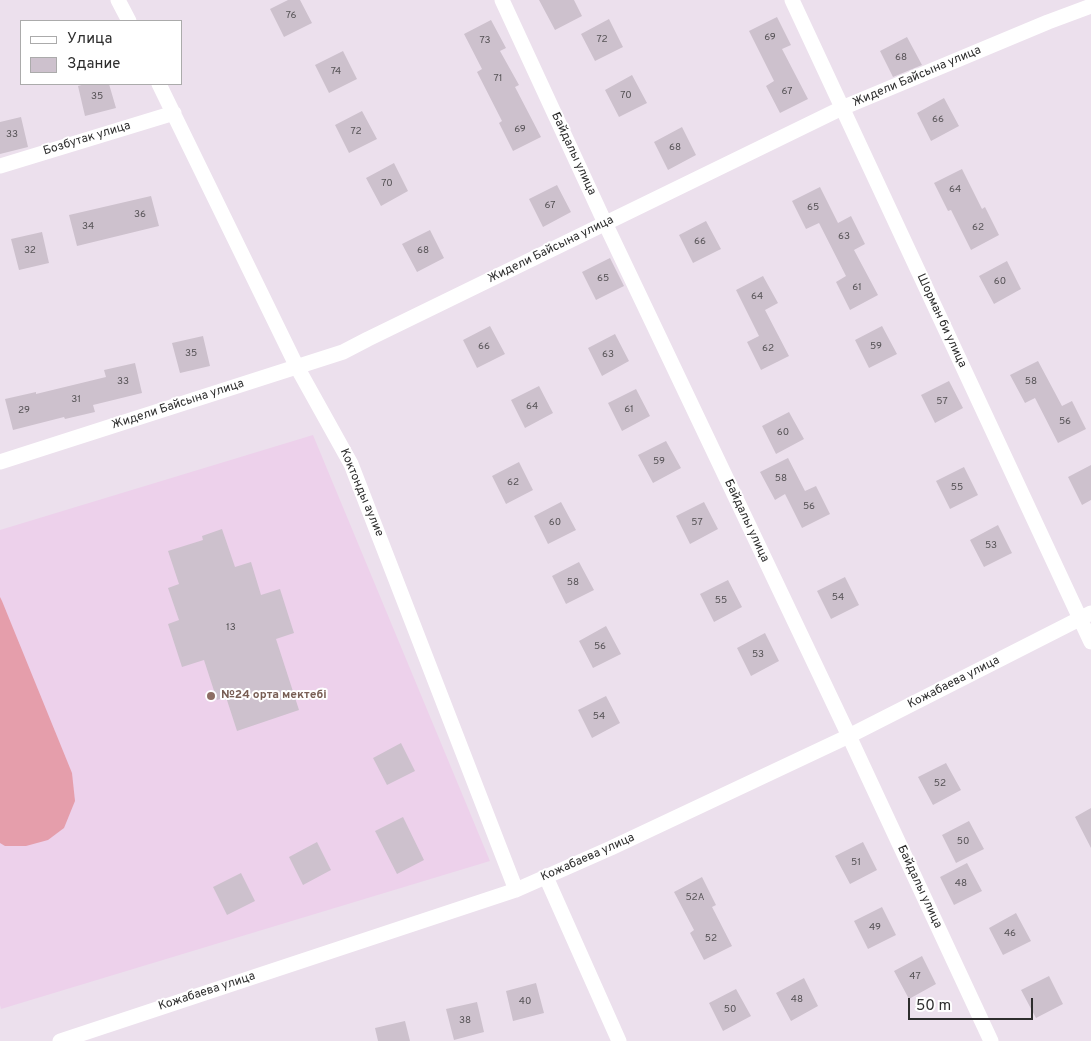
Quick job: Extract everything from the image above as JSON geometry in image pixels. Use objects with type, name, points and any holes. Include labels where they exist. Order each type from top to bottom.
[{"type":"street","points":[[118,0],[128,20]]},
{"type":"street","name":"Байдалы улица","points":[[502,0],[605,223],[849,736],[991,1041]]},
{"type":"street","name":"Шорман би улица","points":[[792,0],[1086,616],[1091,642]]},
{"type":"street","name":"Жидели Байсына улица","points":[[0,462],[343,352],[842,108],[1091,6]]},
{"type":"street","name":"Коктонды аулие","points":[[160,85],[297,367],[351,464],[516,890]]},
{"type":"street","name":"Бозбутак улица","points":[[0,166],[174,113]]},
{"type":"street","name":"Кожабаева улица","points":[[60,1041],[516,890],[611,848],[849,736],[1086,616]]},
{"type":"street","points":[[546,877],[619,1041]]},
{"type":"shaded area","name":"№24 орта мектебі","points":[[313,435],[490,861],[1,1009],[0,530]]},
{"type":"shaded area","points":[[0,597],[72,773],[75,801],[64,828],[48,840],[26,846],[5,846],[0,843]]},
{"type":"building","points":[[288,0],[300,0],[312,23],[284,37],[270,9]]},
{"type":"building","points":[[539,0],[574,0],[582,16],[555,30]]},
{"type":"building","points":[[777,17],[791,45],[782,49],[808,99],[780,113],[766,86],[774,81],[749,31]]},
{"type":"building","points":[[609,19],[623,47],[595,61],[581,34]]},
{"type":"building","points":[[491,20],[506,48],[500,51],[519,85],[515,87],[541,137],[513,151],[499,123],[502,121],[477,72],[482,69],[464,34]]},
{"type":"building","points":[[907,37],[922,65],[893,77],[880,51]]},
{"type":"building","points":[[343,51],[357,79],[329,93],[315,65]]},
{"type":"building","points":[[632,75],[647,103],[619,117],[605,90]]},
{"type":"building","points":[[109,85],[116,108],[85,116],[78,86]]},
{"type":"building","points":[[944,98],[959,126],[931,141],[917,113]]},
{"type":"building","points":[[362,111],[377,139],[349,153],[335,125]]},
{"type":"building","points":[[21,117],[28,147],[0,154],[0,122]]},
{"type":"building","points":[[682,127],[696,155],[668,170],[654,142]]},
{"type":"building","points":[[394,163],[408,191],[381,206],[366,178]]},
{"type":"building","points":[[962,169],[982,209],[985,207],[999,235],[971,250],[951,210],[948,211],[934,183]]},
{"type":"building","points":[[557,185],[571,212],[543,227],[529,199]]},
{"type":"building","points":[[820,187],[838,223],[851,216],[865,244],[854,250],[878,295],[850,310],[836,282],[846,276],[819,223],[806,229],[792,201]]},
{"type":"building","points":[[151,196],[159,226],[77,246],[69,215]]},
{"type":"building","points":[[706,221],[721,249],[693,263],[679,235]]},
{"type":"building","points":[[430,230],[444,258],[417,272],[402,244]]},
{"type":"building","points":[[42,232],[49,263],[19,270],[11,239]]},
{"type":"building","points":[[610,258],[624,286],[596,300],[582,272]]},
{"type":"building","points":[[1007,261],[1021,289],[994,304],[979,276]]},
{"type":"building","points":[[763,276],[778,303],[765,310],[789,356],[761,370],[747,342],[759,336],[736,290]]},
{"type":"building","points":[[490,326],[505,354],[477,368],[463,340]]},
{"type":"building","points":[[882,326],[897,354],[869,368],[855,340]]},
{"type":"building","points":[[615,334],[629,361],[602,376],[588,348]]},
{"type":"building","points":[[203,336],[210,366],[180,373],[172,343]]},
{"type":"building","points":[[1038,361],[1062,406],[1072,401],[1086,429],[1058,443],[1035,398],[1025,403],[1010,375]]},
{"type":"building","points":[[135,363],[142,393],[93,405],[95,412],[65,419],[64,417],[13,430],[5,399],[36,392],[36,394],[106,377],[104,370]]},
{"type":"building","points":[[949,381],[963,408],[935,423],[921,395]]},
{"type":"building","points":[[539,386],[553,413],[525,428],[511,400]]},
{"type":"building","points":[[636,389],[650,416],[622,431],[608,403]]},
{"type":"building","points":[[789,412],[804,439],[776,454],[762,426]]},
{"type":"building","points":[[666,441],[681,468],[653,483],[638,455]]},
{"type":"building","points":[[788,458],[805,491],[816,486],[830,514],[802,528],[785,494],[775,500],[760,472]]},
{"type":"building","points":[[519,462],[533,490],[506,504],[492,476]]},
{"type":"building","points":[[1091,465],[1091,500],[1082,505],[1068,477]]},
{"type":"building","points":[[964,467],[978,495],[950,509],[936,481]]},
{"type":"building","points":[[561,502],[576,530],[548,544],[534,516]]},
{"type":"building","points":[[704,502],[718,529],[690,544],[676,516]]},
{"type":"building","points":[[998,525],[1012,553],[984,567],[970,540]]},
{"type":"building","points":[[222,529],[235,567],[251,562],[261,595],[280,589],[294,633],[276,639],[299,710],[237,731],[226,697],[217,700],[204,660],[182,667],[168,624],[179,620],[168,588],[179,584],[168,551],[203,540],[202,536]]},
{"type":"building","points":[[579,562],[594,590],[566,604],[552,576]]},
{"type":"building","points":[[845,577],[859,605],[831,619],[817,591]]},
{"type":"building","points":[[728,580],[742,607],[714,622],[700,594]]},
{"type":"building","points":[[606,626],[621,654],[593,668],[579,641]]},
{"type":"building","points":[[765,633],[779,661],[751,676],[737,648]]},
{"type":"building","points":[[606,696],[620,723],[592,738],[578,710]]},
{"type":"building","points":[[401,743],[415,771],[387,785],[373,758]]},
{"type":"building","points":[[946,763],[961,790],[933,805],[918,777]]},
{"type":"building","points":[[1091,808],[1091,848],[1075,817]]},
{"type":"building","points":[[403,817],[424,860],[397,874],[375,831]]},
{"type":"building","points":[[969,821],[984,849],[956,863],[942,835]]},
{"type":"building","points":[[317,842],[331,870],[303,885],[289,857]]},
{"type":"building","points":[[863,842],[877,870],[850,884],[835,856]]},
{"type":"building","points":[[967,863],[982,891],[954,905],[940,877]]},
{"type":"building","points":[[241,873],[255,901],[227,915],[213,887]]},
{"type":"building","points":[[702,877],[716,905],[712,907],[732,946],[704,960],[690,933],[694,930],[674,892]]},
{"type":"building","points":[[882,907],[896,935],[868,949],[854,921]]},
{"type":"building","points":[[1016,913],[1031,941],[1003,955],[989,928]]},
{"type":"building","points":[[922,956],[936,984],[909,999],[894,971]]},
{"type":"building","points":[[1049,976],[1063,1004],[1036,1018],[1021,990]]},
{"type":"building","points":[[804,978],[818,1006],[791,1021],[776,993]]},
{"type":"building","points":[[536,983],[544,1013],[513,1021],[506,991]]},
{"type":"building","points":[[736,989],[751,1016],[723,1031],[709,1003]]},
{"type":"building","points":[[477,1002],[484,1032],[454,1040],[446,1009]]},
{"type":"building","points":[[405,1021],[410,1041],[378,1041],[375,1028]]},
{"type":"place","name":"№24 орта мектебі","points":[[211,696]]}]
